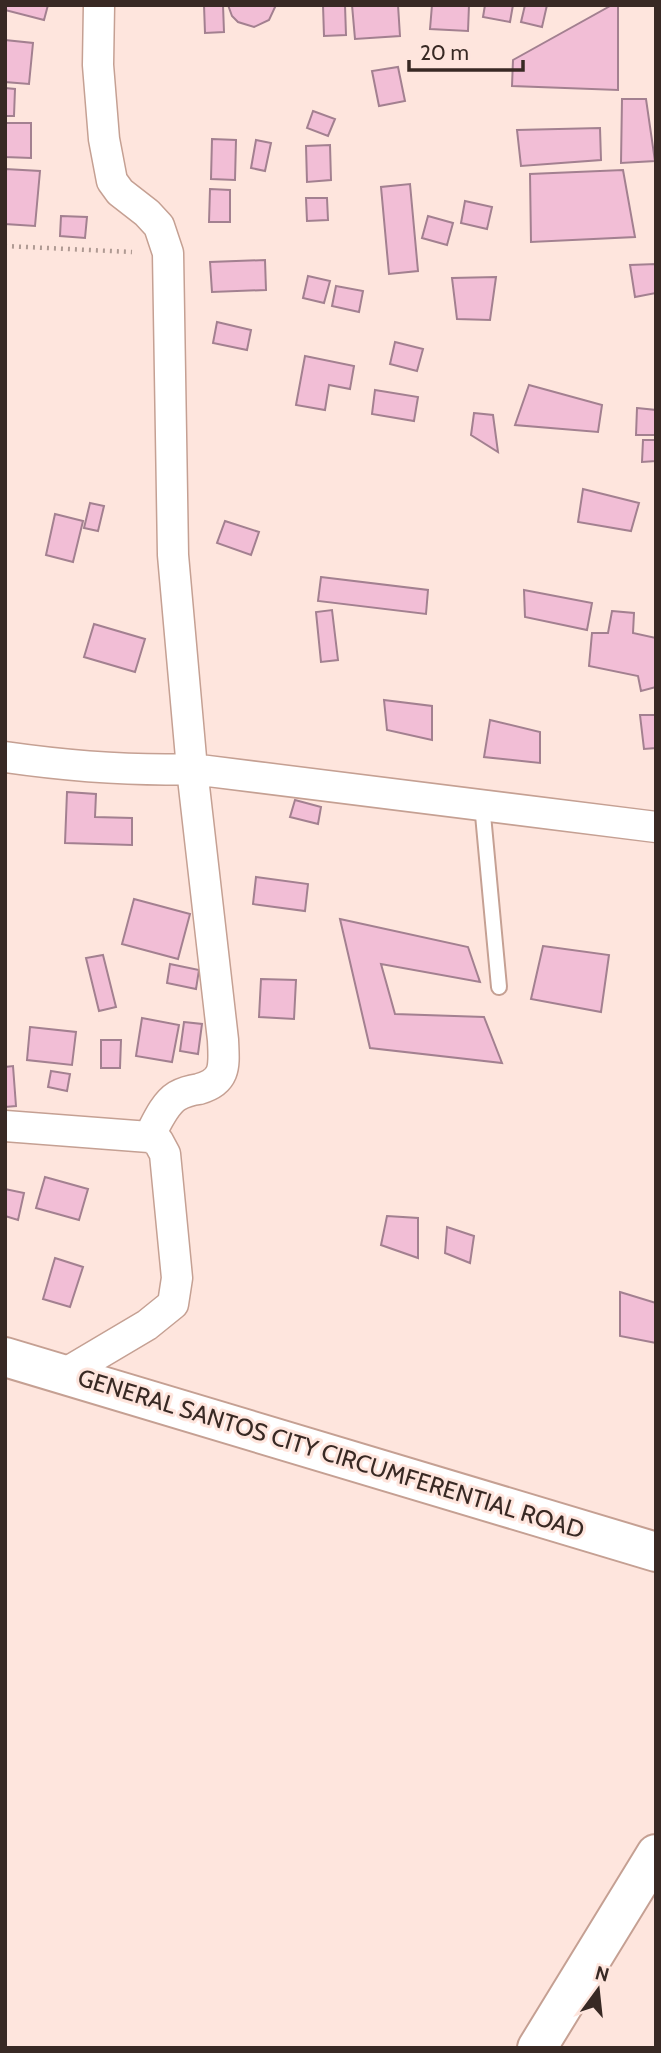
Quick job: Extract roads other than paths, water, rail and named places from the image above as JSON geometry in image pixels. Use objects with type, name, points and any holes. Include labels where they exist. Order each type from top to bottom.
[{"type":"main road","name":"GENERAL SANTOS CITY CIRCUMFERENTIAL ROAD","points":[[5,1357],[66,1373],[656,1552]]},
{"type":"main road","points":[[537,2048],[656,1854]]},
{"type":"street","points":[[99,5],[98,65],[104,139],[112,181],[120,192],[159,226],[168,253],[173,555],[192,769],[221,1018],[223,1070],[214,1083],[176,1096],[163,1110],[149,1137]]},
{"type":"street","points":[[5,757],[66,766],[136,771],[192,769],[656,827]]},
{"type":"street","points":[[5,1126],[149,1137],[158,1141],[165,1154],[177,1278],[173,1304],[147,1325],[66,1373]]},
{"type":"lane","points":[[482,804],[499,988]]}]
